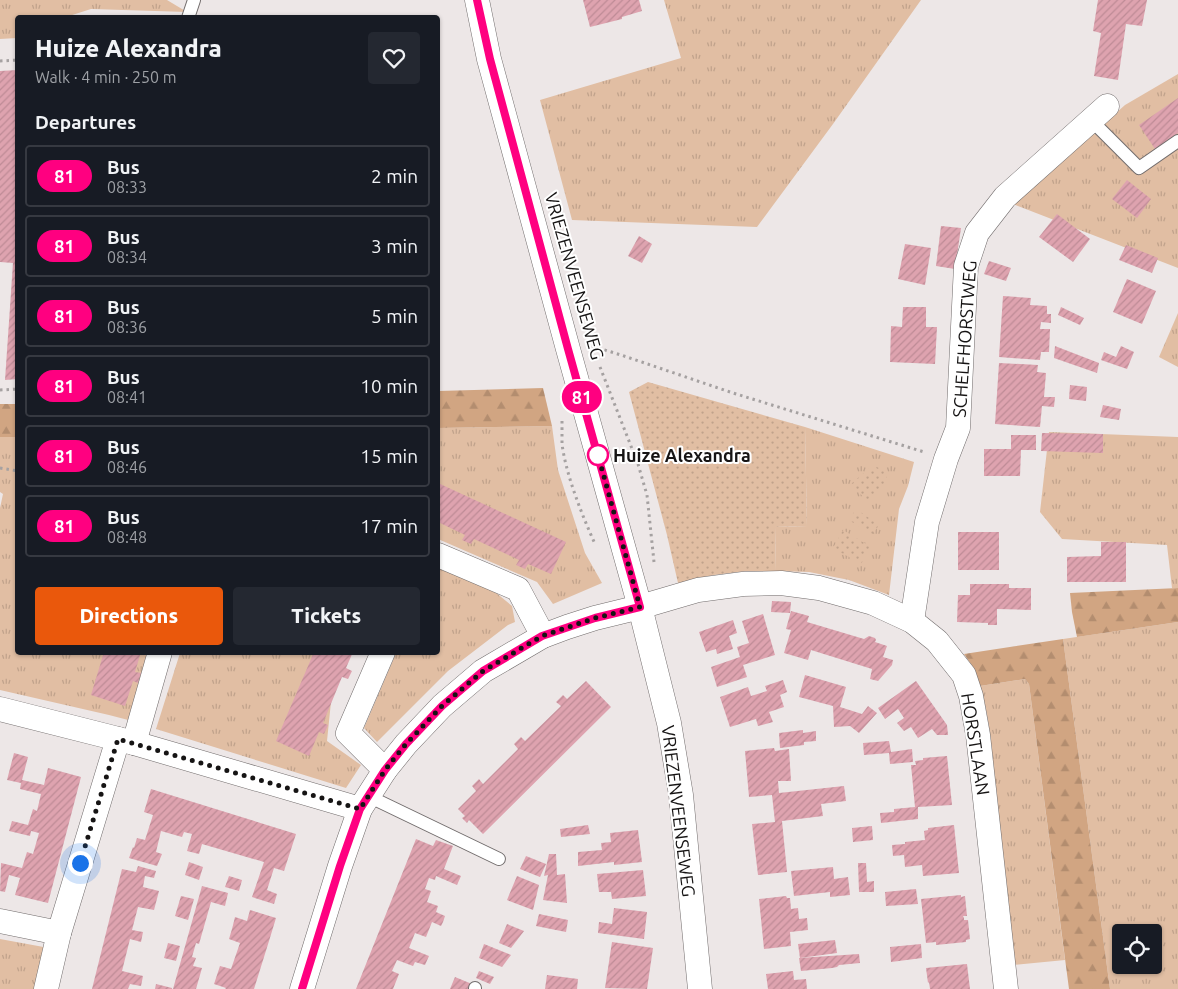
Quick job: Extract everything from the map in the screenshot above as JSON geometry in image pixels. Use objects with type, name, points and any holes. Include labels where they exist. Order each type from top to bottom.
[{"type":"street","name":"VRIEZENVEENSEWEG","points":[[477,0],[490,59],[640,607],[669,723],[681,795],[700,989]]},
{"type":"street","name":"SCHELFHORSTWEG","points":[[912,621],[926,522],[958,428],[966,266],[977,233],[1004,197],[1098,114]]},
{"type":"street","points":[[440,556],[518,589],[542,636]]},
{"type":"street","name":"HORSTLAAN","points":[[302,989],[340,866],[364,803],[385,770],[406,744],[442,706],[483,671],[542,636],[595,618],[698,590],[743,584],[781,583],[819,588],[873,603],[912,621],[936,641],[964,676],[978,735],[1006,989]]},
{"type":"street","points":[[46,989],[59,933],[126,741],[159,655]]},
{"type":"street","points":[[382,655],[348,733],[385,770]]},
{"type":"street","points":[[0,709],[364,803]]},
{"type":"street","points":[[0,921],[59,933]]},
{"type":"lane","points":[[189,15],[194,0]]},
{"type":"lane","points":[[1098,114],[1099,128],[1138,168],[1178,141]]},
{"type":"lane","points":[[364,803],[499,859]]},
{"type":"path","points":[[0,61],[15,60]]},
{"type":"path","name":"VRIEZENVEENSEWEG","points":[[591,337],[596,354]]},
{"type":"path","points":[[568,349],[594,346],[733,393],[946,459]]},
{"type":"path","name":"VRIEZENVEENSEWEG","points":[[598,362],[638,464],[647,495],[654,564]]},
{"type":"path","points":[[0,390],[15,389]]},
{"type":"path","points":[[0,468],[15,470]]},
{"type":"green space","points":[[0,0],[167,0],[187,12],[91,9],[72,15],[15,15],[15,38],[0,39]]},
{"type":"green space","points":[[664,0],[921,0],[757,227],[572,220],[540,100],[681,58]]},
{"type":"green space","points":[[1178,74],[1178,268],[1013,204],[1125,105]]},
{"type":"green space","points":[[1178,313],[1178,367],[1159,357]]},
{"type":"green space","points":[[648,382],[805,427],[807,526],[775,527],[776,571],[746,571],[714,575],[678,583],[629,392]]},
{"type":"green space","points":[[543,388],[552,426],[440,428],[440,391]]},
{"type":"green space","points":[[0,404],[15,404],[15,437],[0,437]]},
{"type":"green space","points":[[552,426],[558,470],[585,553],[602,583],[553,604],[537,582],[440,540],[440,428]]},
{"type":"green space","points":[[805,427],[914,462],[908,486],[899,509],[889,595],[849,580],[809,572],[776,571],[775,527],[807,526]]},
{"type":"green space","points":[[1049,432],[1178,437],[1178,588],[1172,588],[1167,545],[1062,539],[1040,512]]},
{"type":"green space","points":[[0,437],[15,437],[15,655],[152,655],[132,721],[0,690],[0,508],[3,494],[0,492]]},
{"type":"green space","points":[[873,465],[888,473],[883,487],[869,503],[851,484]]},
{"type":"green space","points":[[856,509],[879,525],[872,535],[849,520]]},
{"type":"green space","points":[[843,530],[871,547],[861,564],[833,548]]},
{"type":"green space","points":[[440,569],[489,587],[512,606],[515,622],[508,625],[448,671],[377,742],[364,728],[395,655],[440,655]]},
{"type":"green space","points":[[1178,588],[1178,622],[1077,637],[1070,593]]},
{"type":"green space","points":[[1178,622],[1178,989],[1110,989],[1063,639]]},
{"type":"green space","points":[[1063,639],[1110,989],[1069,989],[1029,684],[1025,679],[980,686],[975,670],[964,654]]},
{"type":"green space","points":[[179,655],[336,655],[327,741],[361,765],[346,788],[156,729]]},
{"type":"green space","points":[[1025,679],[1029,684],[1065,960],[1013,965],[991,740],[980,686]]},
{"type":"green space","points":[[0,939],[49,948],[39,989],[0,989]]},
{"type":"building","points":[[583,0],[639,0],[642,11],[622,17],[622,19],[590,27]]},
{"type":"building","points":[[1098,0],[1147,0],[1142,26],[1126,24],[1118,80],[1094,76],[1101,33],[1093,31]]},
{"type":"building","points":[[15,70],[15,379],[5,380],[13,263],[0,262],[0,71]]},
{"type":"building","points":[[1178,98],[1178,133],[1155,149],[1139,125]]},
{"type":"building","points":[[1127,180],[1151,199],[1137,218],[1112,199]]},
{"type":"building","points":[[1057,214],[1090,239],[1073,262],[1039,237]]},
{"type":"building","points":[[941,226],[961,228],[955,269],[936,266]]},
{"type":"building","points":[[639,236],[652,244],[642,263],[628,256]]},
{"type":"building","points":[[905,244],[931,248],[925,285],[898,279]]},
{"type":"building","points":[[1126,245],[1158,258],[1152,273],[1119,260]]},
{"type":"building","points":[[989,261],[1011,268],[1006,281],[984,274]]},
{"type":"building","points":[[1127,279],[1156,291],[1142,324],[1113,312]]},
{"type":"building","points":[[1003,296],[1031,298],[1030,305],[1047,306],[1047,314],[1051,314],[1051,323],[1041,322],[1040,329],[1050,329],[1049,352],[1041,352],[1040,360],[999,357]]},
{"type":"building","points":[[903,307],[926,307],[926,327],[937,327],[935,364],[890,362],[891,326],[902,327]]},
{"type":"building","points":[[1061,307],[1084,318],[1080,325],[1058,315]]},
{"type":"building","points":[[1055,346],[1099,363],[1097,373],[1054,358]]},
{"type":"building","points":[[1121,346],[1134,352],[1127,369],[1101,360],[1104,352],[1116,357]]},
{"type":"building","points":[[999,363],[1038,365],[1037,372],[1046,373],[1044,397],[1055,397],[1054,407],[1042,406],[1040,427],[995,424]]},
{"type":"building","points":[[1070,385],[1087,387],[1086,401],[1069,399]]},
{"type":"building","points":[[1103,405],[1121,409],[1119,420],[1100,417]]},
{"type":"building","points":[[1042,433],[1103,434],[1103,453],[1041,451]]},
{"type":"building","points":[[1011,435],[1036,435],[1036,450],[1021,450],[1020,476],[984,476],[984,449],[1011,449]]},
{"type":"building","points":[[440,484],[566,542],[551,574],[528,564],[525,569],[516,565],[519,560],[474,539],[471,544],[462,540],[465,535],[440,523]]},
{"type":"building","points":[[958,532],[999,532],[999,570],[958,570]]},
{"type":"building","points":[[1101,542],[1126,542],[1126,582],[1067,582],[1067,557],[1101,556]]},
{"type":"building","points":[[970,584],[1009,584],[1009,588],[1031,588],[1031,610],[997,609],[997,625],[957,622],[958,595],[970,595]]},
{"type":"building","points":[[772,601],[791,602],[790,613],[771,612]]},
{"type":"building","points":[[791,611],[809,616],[807,622],[864,639],[869,636],[875,638],[875,642],[887,646],[883,657],[893,660],[892,665],[878,681],[870,679],[872,669],[811,650],[808,660],[784,653],[791,630],[786,629]]},
{"type":"building","points":[[763,614],[775,655],[743,665],[747,677],[717,687],[711,667],[740,657],[737,647],[749,643],[742,621]]},
{"type":"building","points":[[733,620],[737,633],[729,636],[733,649],[717,654],[716,649],[706,652],[699,632]]},
{"type":"building","points":[[103,655],[140,655],[135,672],[141,673],[138,683],[133,681],[125,706],[91,695]]},
{"type":"building","points":[[313,655],[352,655],[346,668],[352,671],[348,679],[342,677],[323,723],[328,725],[324,734],[319,732],[309,756],[276,741]]},
{"type":"building","points":[[805,675],[846,687],[840,707],[862,714],[868,706],[877,713],[859,733],[850,726],[834,727],[833,706],[799,697]]},
{"type":"building","points":[[783,680],[787,692],[780,695],[784,707],[769,712],[773,722],[758,726],[756,719],[730,727],[720,697],[748,687],[751,696],[767,691],[765,686]]},
{"type":"building","points":[[586,681],[611,707],[483,834],[469,820],[467,823],[462,818],[465,816],[458,809],[476,791],[472,786],[479,779],[483,784],[518,749],[514,744],[521,737],[525,741],[561,706],[556,702],[563,695],[567,699]]},
{"type":"building","points":[[916,681],[947,725],[948,735],[937,735],[932,729],[918,738],[911,727],[904,731],[897,723],[904,718],[898,709],[885,719],[878,708]]},
{"type":"building","points":[[803,730],[803,733],[816,731],[816,741],[804,742],[804,745],[780,748],[779,733]]},
{"type":"building","points":[[889,741],[891,752],[912,749],[913,762],[890,764],[889,753],[864,755],[863,743]]},
{"type":"building","points":[[774,748],[775,751],[789,749],[791,781],[778,781],[779,793],[844,786],[846,801],[821,804],[823,816],[782,821],[787,872],[758,875],[752,824],[775,822],[772,795],[749,797],[745,751]]},
{"type":"building","points":[[14,753],[28,757],[22,780],[44,785],[48,768],[81,777],[48,903],[15,895],[20,878],[9,875],[5,892],[0,891],[1,863],[22,868],[27,852],[33,854],[39,833],[31,831],[30,836],[9,831],[12,821],[28,825],[33,809],[37,811],[41,794],[20,789],[21,783],[7,780]]},
{"type":"building","points":[[947,756],[952,805],[918,807],[918,819],[881,823],[880,813],[894,812],[894,809],[915,807],[911,765],[916,765],[915,761],[923,760],[923,758]]},
{"type":"building","points":[[151,789],[296,834],[284,871],[274,868],[267,890],[277,894],[274,904],[252,897],[264,862],[202,844],[199,854],[187,851],[192,834],[184,832],[182,837],[161,831],[156,852],[162,854],[157,866],[129,858],[137,838],[145,840],[153,815],[144,812]]},
{"type":"building","points":[[588,825],[590,834],[561,837],[560,829]]},
{"type":"building","points":[[954,825],[959,873],[923,876],[922,865],[905,867],[904,855],[893,856],[892,845],[925,840],[924,831],[928,830],[928,828]]},
{"type":"building","points":[[872,826],[873,840],[853,842],[852,828]]},
{"type":"building","points":[[638,830],[642,862],[614,865],[614,862],[578,866],[578,852],[602,850],[601,843],[611,842],[610,833]]},
{"type":"building","points":[[416,839],[433,846],[436,840],[453,846],[444,869],[461,876],[457,885],[436,876],[435,880],[429,878],[425,889],[431,891],[427,902],[438,906],[436,912],[445,916],[443,922],[441,926],[432,922],[426,937],[415,933],[409,948],[429,956],[425,965],[415,962],[413,966],[397,960],[392,971],[399,974],[393,989],[356,989]]},
{"type":"building","points":[[549,854],[556,854],[557,875],[565,874],[567,903],[543,900],[548,875],[544,876]]},
{"type":"building","points":[[526,856],[546,864],[540,877],[520,869]]},
{"type":"building","points":[[189,862],[203,867],[199,880],[185,875]]},
{"type":"building","points":[[858,863],[866,863],[867,882],[874,881],[874,892],[859,892]]},
{"type":"building","points":[[138,866],[156,871],[154,878],[145,876],[143,887],[159,891],[154,910],[138,907],[132,930],[143,932],[141,942],[130,939],[122,971],[143,976],[141,986],[130,984],[128,989],[92,989],[122,869],[136,872]]},
{"type":"building","points":[[833,867],[834,879],[848,877],[850,895],[830,897],[830,892],[794,896],[791,871]]},
{"type":"building","points":[[643,870],[646,896],[612,899],[611,892],[599,892],[597,874]]},
{"type":"building","points":[[229,876],[242,880],[239,891],[225,887]]},
{"type":"building","points":[[517,876],[539,885],[533,910],[507,900]]},
{"type":"building","points":[[202,886],[228,893],[225,906],[211,902],[199,944],[196,943],[192,957],[196,958],[193,966],[202,968],[196,989],[173,989]]},
{"type":"building","points":[[916,889],[918,904],[886,906],[885,892]]},
{"type":"building","points":[[961,895],[961,897],[965,896],[967,916],[963,916],[964,920],[968,920],[970,939],[966,940],[966,942],[936,945],[936,942],[926,943],[921,899]]},
{"type":"building","points":[[181,896],[194,899],[188,920],[175,916]]},
{"type":"building","points":[[786,896],[790,898],[791,909],[798,908],[799,919],[807,918],[808,930],[790,932],[791,946],[764,949],[759,899]]},
{"type":"building","points":[[614,908],[647,912],[644,939],[598,933],[599,922],[612,924]]},
{"type":"building","points":[[250,910],[276,918],[254,989],[225,989],[214,984],[220,966],[231,969],[240,943],[229,939],[235,917],[247,921]]},
{"type":"building","points":[[539,914],[568,920],[566,932],[536,926]]},
{"type":"building","points":[[507,924],[524,931],[511,948],[499,943]]},
{"type":"building","points":[[835,940],[837,953],[800,958],[798,944]]},
{"type":"building","points":[[612,942],[653,948],[647,989],[605,988]]},
{"type":"building","points":[[168,943],[180,946],[176,961],[164,958]]},
{"type":"building","points":[[484,944],[511,955],[502,967],[479,958]]},
{"type":"building","points":[[921,944],[922,958],[891,962],[890,947]]},
{"type":"building","points":[[859,954],[860,963],[801,971],[799,958]]},
{"type":"building","points":[[967,964],[970,989],[930,989],[926,968]]},
{"type":"building","points":[[479,971],[494,977],[490,984],[476,978]]},
{"type":"building","points":[[793,971],[794,980],[806,979],[807,989],[768,989],[766,974]]},
{"type":"building","points":[[547,975],[578,979],[577,989],[545,989]]},
{"type":"building","points":[[455,977],[472,984],[469,989],[450,989]]},
{"type":"building","points":[[156,984],[172,988],[172,989],[155,989]]},
{"type":"bus line","name":"81","points":[[302,989],[340,866],[360,809],[385,770],[406,744],[442,706],[483,671],[542,636],[595,618],[640,607],[490,59],[477,0]]},
{"type":"place","name":"Huize Alexandra","points":[[598,455]]},
{"type":"route","points":[[80,863],[118,739],[360,809],[385,770],[406,744],[442,706],[483,671],[542,636],[595,618],[640,607],[598,455]]}]
